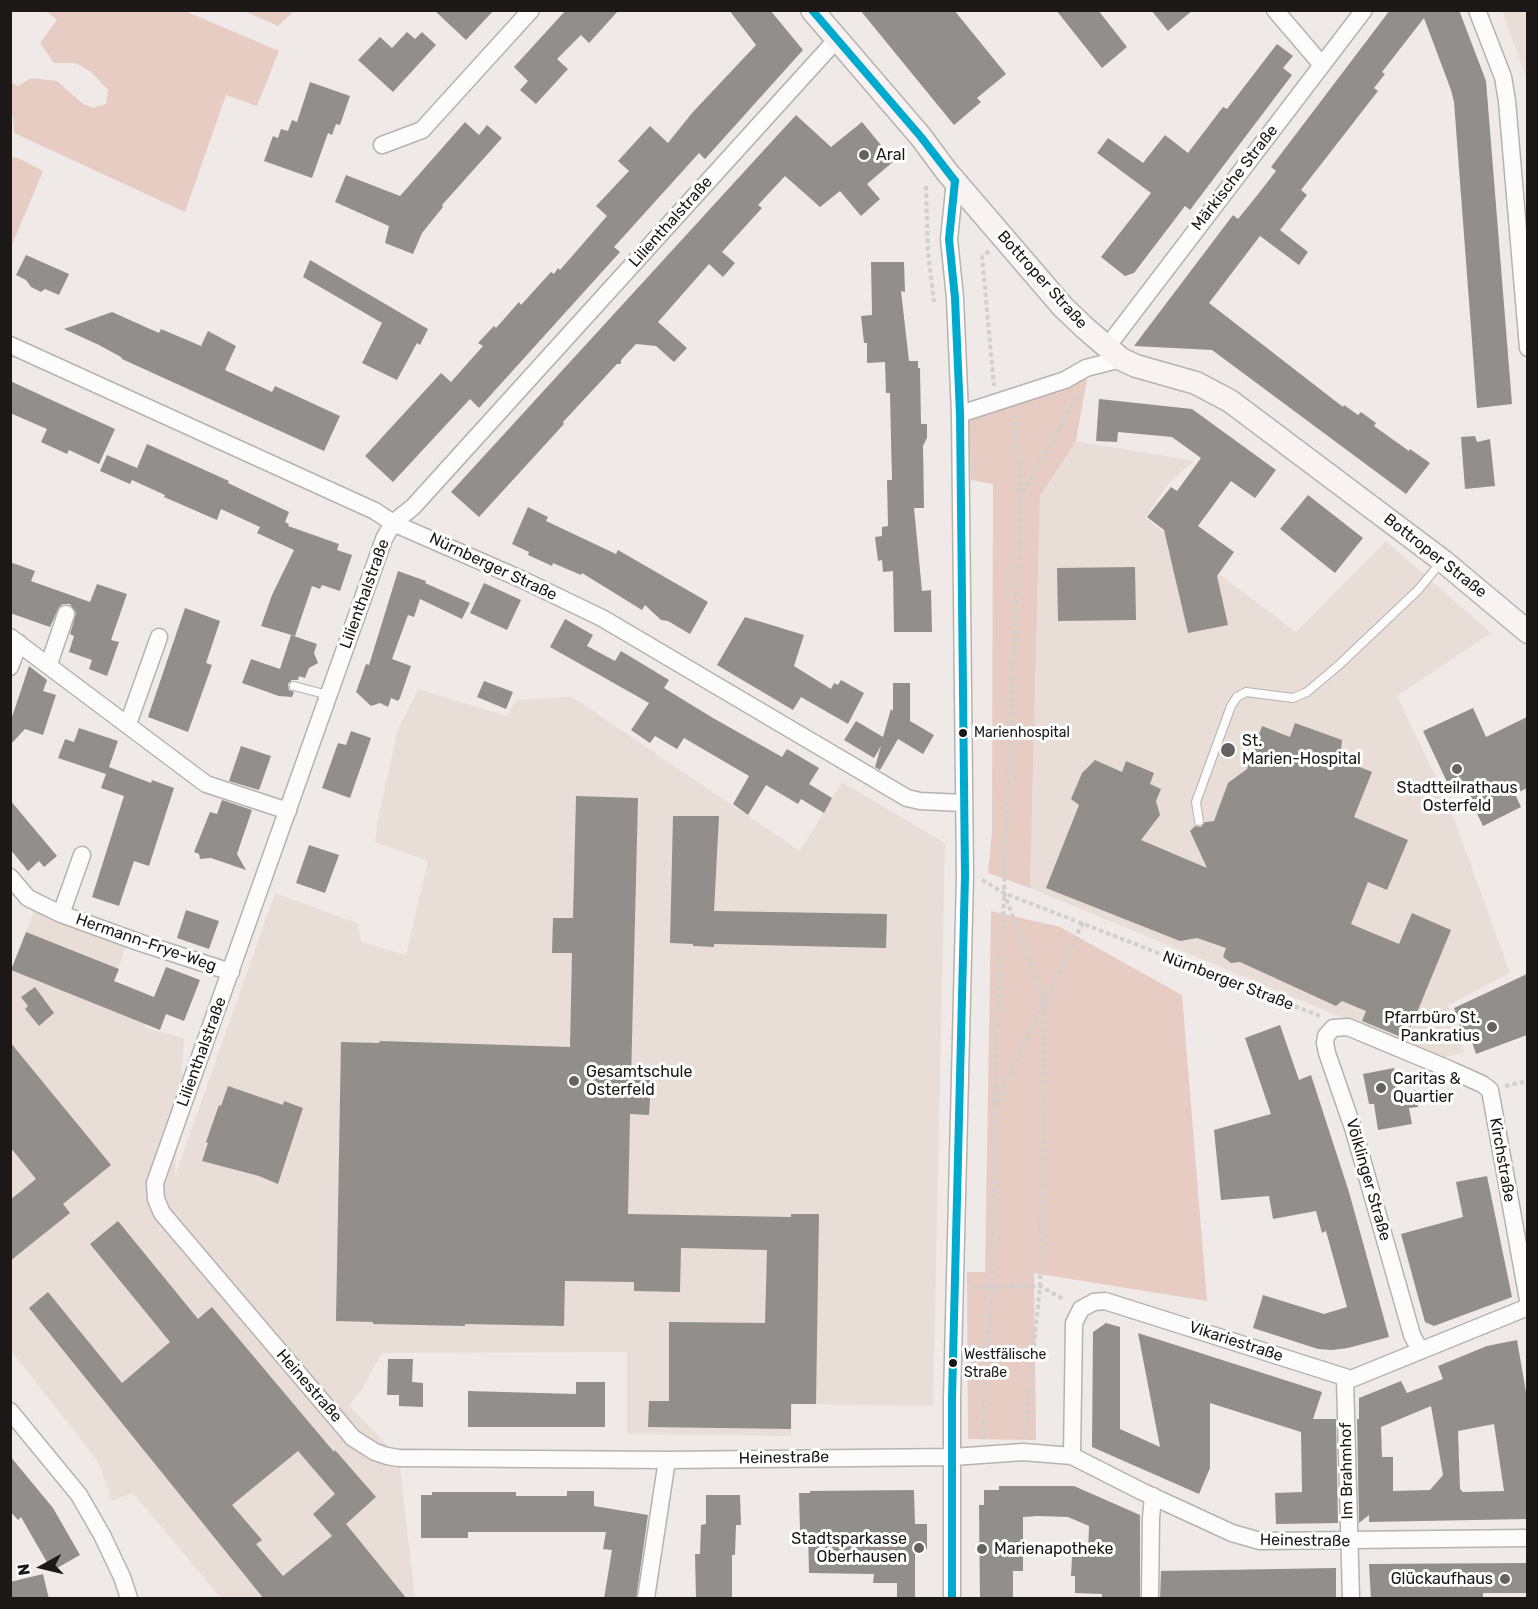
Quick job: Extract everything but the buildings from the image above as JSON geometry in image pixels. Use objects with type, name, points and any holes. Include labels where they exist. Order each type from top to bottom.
[{"type":"main road","name":"Bottroper Straße","points":[[812,10],[921,137],[955,182],[1064,307],[1114,353],[1136,366],[1196,383],[1230,401],[1526,626]]},
{"type":"street","points":[[382,145],[422,130],[531,10]]},
{"type":"street","points":[[1275,10],[1322,65]]},
{"type":"street","name":"Märkische Straße","points":[[1114,353],[1364,10]]},
{"type":"street","points":[[1477,10],[1503,77],[1507,101],[1527,348]]},
{"type":"street","name":"Lilienthalstraße","points":[[155,1183],[384,538],[393,523],[413,507],[837,39]]},
{"type":"street","points":[[952,1599],[954,1288],[965,876],[960,414],[950,238],[955,182]]},
{"type":"street","name":"Nürnberger Straße","points":[[10,345],[375,511],[393,523],[510,574],[602,618],[907,798],[920,801],[963,803]]},
{"type":"street","points":[[960,414],[1065,380],[1114,353]]},
{"type":"street","points":[[49,664],[66,614]]},
{"type":"street","points":[[128,724],[159,637]]},
{"type":"street","points":[[10,667],[15,640],[206,783],[288,811]]},
{"type":"street","name":"Hermann-Frye-Weg","points":[[61,914],[82,855]]},
{"type":"street","name":"Hermann-Frye-Weg","points":[[10,877],[28,898],[61,914],[231,972]]},
{"type":"street","name":"Völklinger Straße","points":[[1348,1028],[1340,1026],[1328,1031],[1325,1043],[1327,1053],[1358,1142],[1412,1335],[1420,1350]]},
{"type":"street","name":"Kirchstraße","points":[[1348,1028],[1451,1070],[1490,1090],[1527,1300]]},
{"type":"street","name":"Heinestraße","points":[[155,1183],[156,1199],[162,1213],[353,1438],[375,1452],[399,1458],[667,1460],[953,1457],[1023,1452],[1072,1456],[1232,1533],[1250,1539],[1271,1542],[1348,1542],[1527,1538]]},
{"type":"street","name":"Vikariestraße","points":[[1081,1309],[1094,1302],[1105,1300],[1345,1379]]},
{"type":"street","points":[[1345,1379],[1359,1378],[1420,1350],[1527,1307]]},
{"type":"street","points":[[1072,1456],[1074,1323],[1081,1309]]},
{"type":"street","name":"Im Brahmhof","points":[[1345,1379],[1351,1599]]},
{"type":"street","points":[[10,1411],[79,1495],[102,1535],[122,1577],[129,1599]]},
{"type":"street","points":[[646,1599],[667,1460]]},
{"type":"street","points":[[1150,1599],[1153,1496]]},
{"type":"lane","points":[[1199,821],[1196,802],[1231,706],[1237,697],[1246,692],[1293,698],[1307,692],[1418,590],[1443,561]]},
{"type":"lane","points":[[294,686],[328,695]]},
{"type":"path","points":[[1004,238],[982,257],[996,403],[995,419],[1026,410]]},
{"type":"path","points":[[1021,496],[1082,389],[1071,393]]},
{"type":"path","points":[[982,1455],[992,1287],[993,1107],[1021,496],[1015,414]]},
{"type":"path","name":"Nürnberger Straße","points":[[965,876],[984,881],[1004,893],[1083,922],[1170,959],[1214,973],[1348,1028]]},
{"type":"path","points":[[1004,893],[1045,1002],[1040,1286],[1023,1452]]},
{"type":"path","points":[[993,1107],[1083,922]]},
{"type":"path","points":[[954,1288],[1040,1286],[1081,1309]]},
{"type":"shaded area","points":[[46,11],[185,11],[279,51],[257,106],[226,95],[185,212],[14,133],[11,115],[11,82],[18,86],[31,78],[57,81],[82,103],[93,108],[106,104],[108,90],[91,72],[76,63],[54,63],[40,43],[57,20]]},
{"type":"shaded area","points":[[244,11],[294,11],[278,26]]},
{"type":"shaded area","points":[[1502,11],[1527,11],[1527,80]]},
{"type":"shaded area","points":[[16,157],[43,171],[11,247],[11,158]]},
{"type":"shaded area","points":[[1087,379],[1076,441],[1040,495],[1030,888],[988,873],[992,832],[993,484],[971,480],[969,415]]},
{"type":"shaded area","name":"St. Marien-Hospital","points":[[1076,441],[1194,461],[1168,484],[1145,518],[1296,632],[1386,541],[1491,633],[1397,696],[1449,805],[1510,973],[1448,1005],[1464,1053],[1440,1058],[1030,888],[1040,494]]},
{"type":"shaded area","name":"Gesamtschule Osterfeld","points":[[418,689],[507,716],[516,700],[572,697],[800,851],[842,782],[945,843],[933,1406],[792,1404],[791,1436],[627,1434],[627,1352],[382,1353],[361,1391],[349,1405],[399,1458],[415,1598],[221,1598],[133,1493],[112,1501],[98,1461],[11,1351],[11,972],[34,911],[126,946],[113,983],[151,998],[145,1028],[184,1038],[175,1176],[275,893],[357,923],[361,942],[406,955],[428,861],[375,842],[378,818],[398,729]]},
{"type":"shaded area","points":[[991,911],[1060,927],[1182,995],[1207,1301],[1034,1273],[1036,1440],[968,1439],[967,1272],[985,1272]]},
{"type":"transit line","points":[[812,10],[921,137],[955,181]]},
{"type":"transit line","points":[[952,1598],[952,1399],[965,876],[960,414],[955,298],[949,239],[955,181]]},
{"type":"place","name":"Aral","points":[[864,155]]},
{"type":"place","name":"Marienhospital","points":[[963,733]]},
{"type":"place","name":"St. Marien-Hospital","points":[[1228,750]]},
{"type":"place","name":"Stadtteilrathaus Osterfeld","points":[[1457,769]]},
{"type":"place","name":"Pfarrbüro St. Pankratius","points":[[1492,1027]]},
{"type":"place","name":"Gesamtschule Osterfeld","points":[[574,1081]]},
{"type":"place","name":"Caritas & Quartier","points":[[1381,1088]]},
{"type":"place","name":"Westfälische Straße","points":[[953,1363]]},
{"type":"place","name":"Stadtsparkasse Oberhausen","points":[[919,1548]]},
{"type":"place","name":"Marienapotheke","points":[[982,1549]]},
{"type":"place","name":"Glückaufhaus","points":[[1505,1579]]}]
